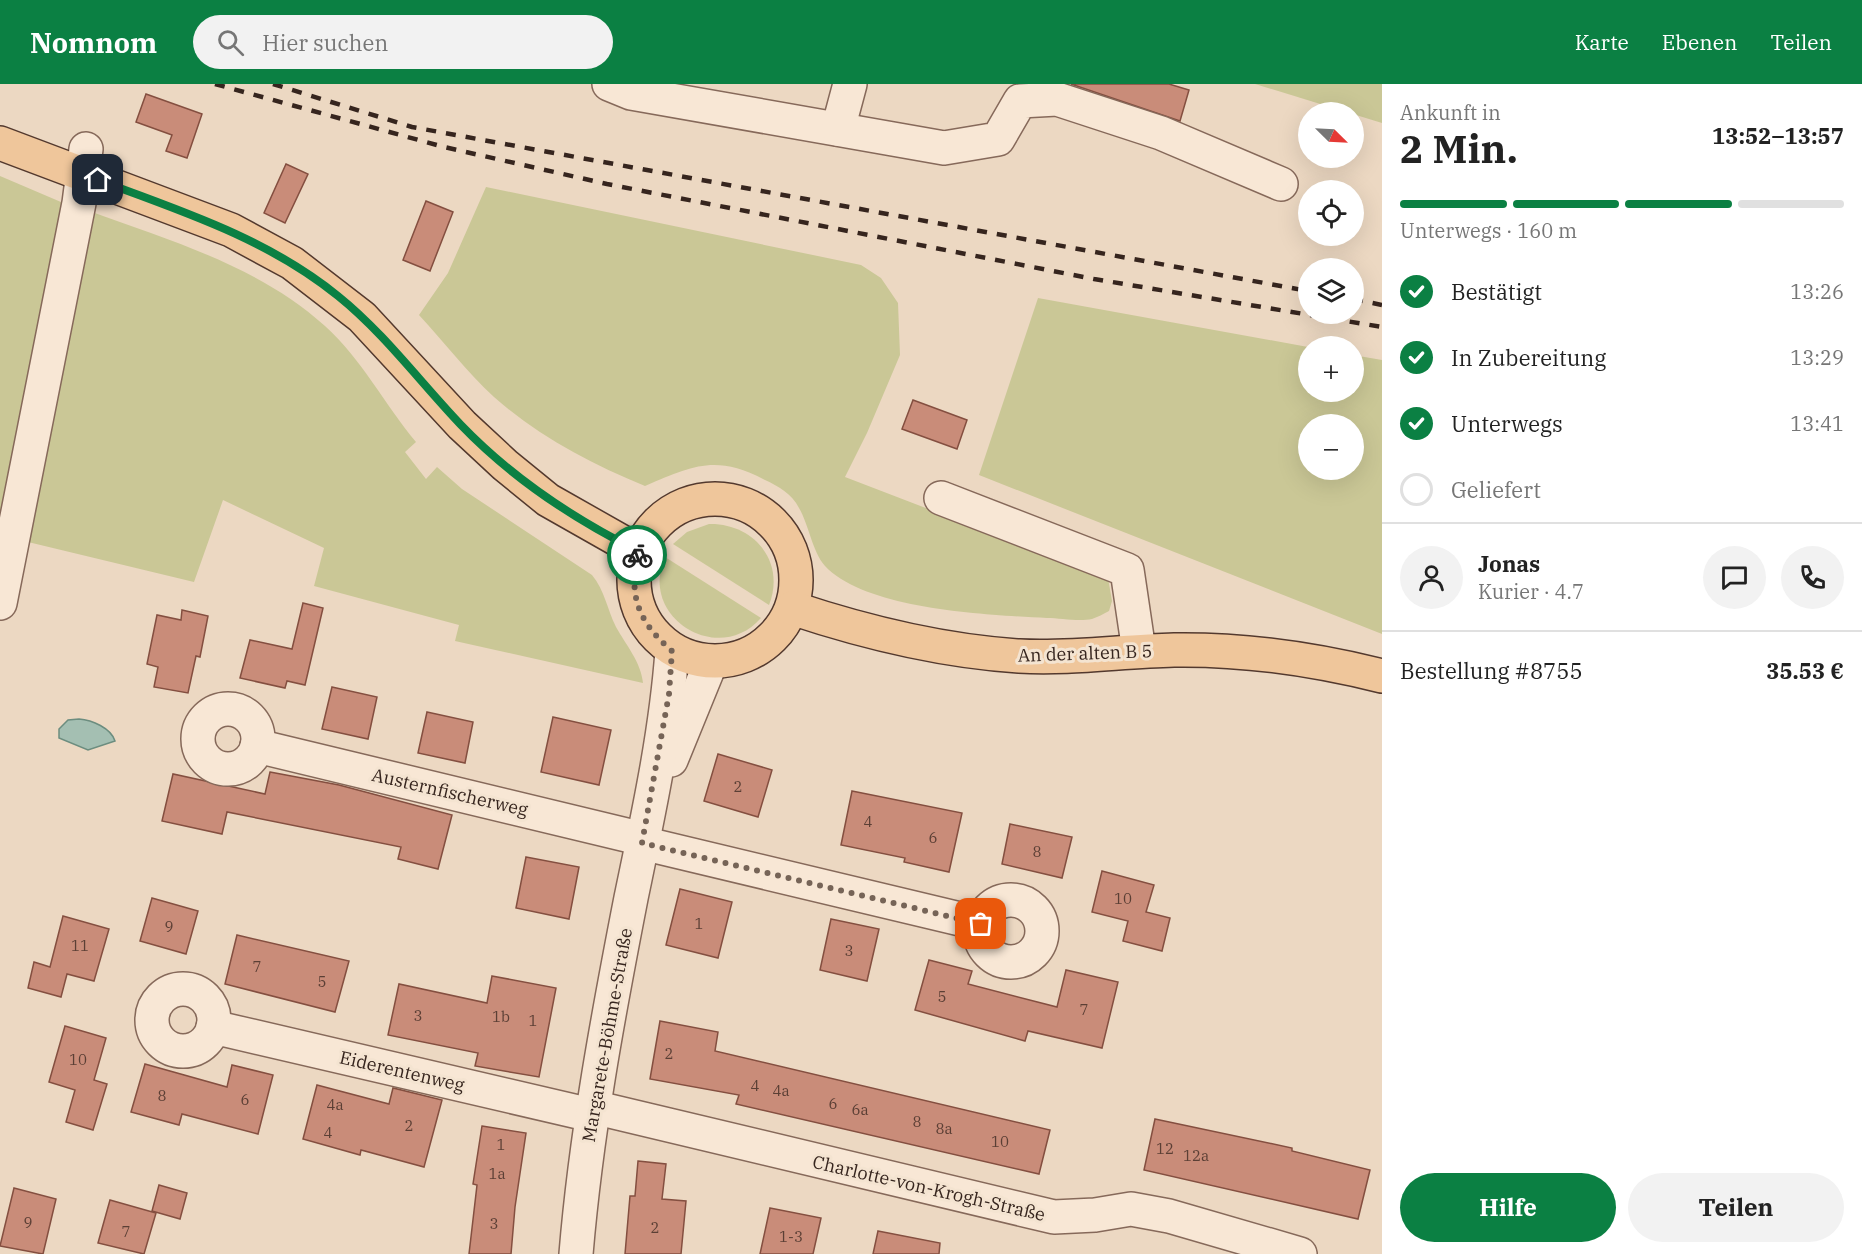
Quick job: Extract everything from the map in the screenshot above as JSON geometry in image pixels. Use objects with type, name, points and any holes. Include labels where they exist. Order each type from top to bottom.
[{"type":"main road","points":[[0,143],[84,162],[231,230],[308,273],[362,317],[462,425],[505,465],[548,500],[638,551]]},
{"type":"main road","points":[[700,499],[728,499],[755,508],[777,526],[792,550],[797,578],[792,608],[780,630],[761,648],[738,659],[711,662],[691,659],[672,651],[651,632],[637,607],[632,579],[638,551],[652,527],[666,515],[674,509],[700,499]]},
{"type":"main road","name":"An der alten B 5","points":[[792,608],[891,638],[971,652],[1022,656],[1215,650],[1318,662],[1382,676]]},
{"type":"street","points":[[609,84],[631,93],[945,148],[998,139],[1010,93],[1057,99],[1161,133],[1281,184]]},
{"type":"street","points":[[838,129],[850,84]]},
{"type":"street","points":[[0,603],[84,162]]},
{"type":"street","points":[[941,498],[1127,570],[1139,651]]},
{"type":"street","name":"Margarete-Böhme-Straße","points":[[576,1254],[592,1111],[669,694],[672,651]]},
{"type":"street","name":"Margarete-Böhme-Straße","points":[[644,833],[711,662]]},
{"type":"street","name":"Austernfischerweg","points":[[257,746],[644,833],[981,924]]},
{"type":"street","name":"Eiderentenweg","points":[[213,1027],[592,1111]]},
{"type":"street","name":"Charlotte-von-Krogh-Straße","points":[[592,1111],[1054,1218],[1131,1209],[1170,1216],[1300,1254]]},
{"type":"shaded area","points":[[1255,84],[1382,84],[1382,123],[1364,117],[1364,102],[1314,102]]},
{"type":"shaded area","points":[[0,176],[68,205],[0,552]]},
{"type":"shaded area","points":[[486,187],[861,265],[881,278],[898,303],[900,355],[867,433],[845,477],[1108,578],[1112,601],[1109,611],[1092,619],[1081,620],[994,615],[930,607],[898,601],[869,592],[844,581],[825,566],[817,553],[796,503],[770,482],[732,467],[718,465],[691,468],[645,486],[566,448],[529,424],[494,397],[419,315],[448,273]]},
{"type":"shaded area","points":[[92,212],[184,245],[244,272],[300,305],[325,326],[350,352],[416,442],[405,452],[426,479],[437,467],[462,489],[592,575],[603,594],[616,627],[636,661],[643,683],[455,641],[459,625],[314,586],[324,548],[223,500],[194,582],[28,542]]},
{"type":"shaded area","points":[[1038,298],[1298,345],[1298,402],[1364,402],[1364,357],[1382,360],[1382,634],[979,475]]},
{"type":"shaded area","points":[[709,524],[725,525],[740,530],[762,548],[773,574],[773,589],[769,605],[673,544],[687,532]]},
{"type":"shaded area","points":[[665,557],[761,618],[743,632],[724,638],[705,636],[687,628],[672,616],[663,599],[660,579]]},
{"type":"shaded area","points":[[68,720],[90,721],[110,732],[115,741],[88,750],[59,738],[59,729]]},
{"type":"building","points":[[1071,84],[1169,84],[1189,90],[1180,121]]},
{"type":"building","points":[[146,94],[202,114],[187,158],[166,151],[172,135],[136,122]]},
{"type":"building","points":[[286,164],[308,174],[285,223],[264,213]]},
{"type":"building","points":[[426,201],[453,212],[430,271],[403,260]]},
{"type":"building","points":[[913,400],[967,420],[957,449],[902,429]]},
{"type":"building","points":[[303,603],[323,608],[305,685],[287,681],[285,688],[240,678],[250,640],[292,649]]},
{"type":"building","points":[[182,610],[208,616],[200,657],[196,656],[188,693],[154,687],[158,667],[147,664],[157,615],[181,620]]},
{"type":"building","points":[[332,687],[377,697],[368,739],[322,729]]},
{"type":"building","points":[[427,712],[473,722],[465,763],[418,753]]},
{"type":"building","points":[[553,717],[611,730],[599,785],[541,772]]},
{"type":"building","points":[[718,754],[772,770],[758,817],[704,801]]},
{"type":"building","points":[[270,772],[339,785],[452,815],[438,869],[398,859],[401,847],[227,812],[222,834],[162,821],[173,774],[265,794]]},
{"type":"building","points":[[852,791],[962,813],[949,872],[904,862],[905,858],[841,845]]},
{"type":"building","points":[[1010,824],[1072,837],[1062,878],[1002,864]]},
{"type":"building","points":[[526,857],[579,867],[569,919],[516,908]]},
{"type":"building","points":[[1102,871],[1154,885],[1146,912],[1170,918],[1162,951],[1123,941],[1128,921],[1092,912]]},
{"type":"building","points":[[680,889],[732,902],[718,958],[666,945]]},
{"type":"building","points":[[152,898],[198,911],[186,954],[140,941]]},
{"type":"building","points":[[63,916],[109,929],[94,981],[67,974],[61,997],[28,988],[34,962],[50,967]]},
{"type":"building","points":[[831,919],[879,929],[867,981],[820,970]]},
{"type":"building","points":[[237,935],[349,961],[335,1012],[225,984]]},
{"type":"building","points":[[929,960],[972,971],[968,984],[1057,1007],[1066,970],[1118,982],[1102,1048],[1028,1031],[1025,1041],[915,1010]]},
{"type":"building","points":[[492,976],[556,988],[539,1077],[475,1066],[478,1053],[388,1035],[399,984],[487,1003]]},
{"type":"building","points":[[660,1021],[718,1032],[715,1051],[1050,1130],[1039,1174],[736,1104],[739,1095],[650,1079]]},
{"type":"building","points":[[65,1026],[106,1038],[94,1080],[107,1084],[93,1130],[66,1122],[75,1090],[49,1082]]},
{"type":"building","points":[[145,1064],[227,1087],[232,1065],[273,1075],[258,1134],[182,1114],[179,1125],[131,1112]]},
{"type":"building","points":[[317,1085],[389,1104],[393,1088],[442,1100],[424,1167],[361,1150],[360,1155],[303,1139]]},
{"type":"building","points":[[1155,1119],[1292,1148],[1292,1151],[1370,1170],[1358,1219],[1144,1170]]},
{"type":"building","points":[[482,1126],[526,1133],[515,1207],[511,1254],[469,1254],[477,1185],[473,1184]]},
{"type":"building","points":[[638,1161],[666,1164],[662,1199],[686,1201],[681,1254],[625,1254],[630,1196],[635,1196]]},
{"type":"building","points":[[159,1185],[187,1193],[180,1219],[152,1211]]},
{"type":"building","points":[[14,1188],[56,1199],[43,1254],[0,1246]]},
{"type":"building","points":[[110,1200],[156,1213],[144,1254],[98,1243]]},
{"type":"building","points":[[770,1208],[821,1218],[813,1254],[760,1254]]},
{"type":"building","points":[[878,1231],[940,1243],[939,1254],[873,1254]]},
{"type":"railway","points":[[215,84],[444,147],[607,184],[1094,279],[1382,327]]},
{"type":"railway","points":[[273,84],[412,127],[1298,289]]},
{"type":"railway","points":[[1364,301],[1382,305]]},
{"type":"way so far","points":[[637,555],[632,579],[637,607],[651,632],[672,651],[669,694],[642,843],[981,924]]},
{"type":"route","points":[[98,180],[231,230],[262,245],[315,278],[362,317],[482,446],[548,500],[604,534],[638,551],[637,555]]}]
